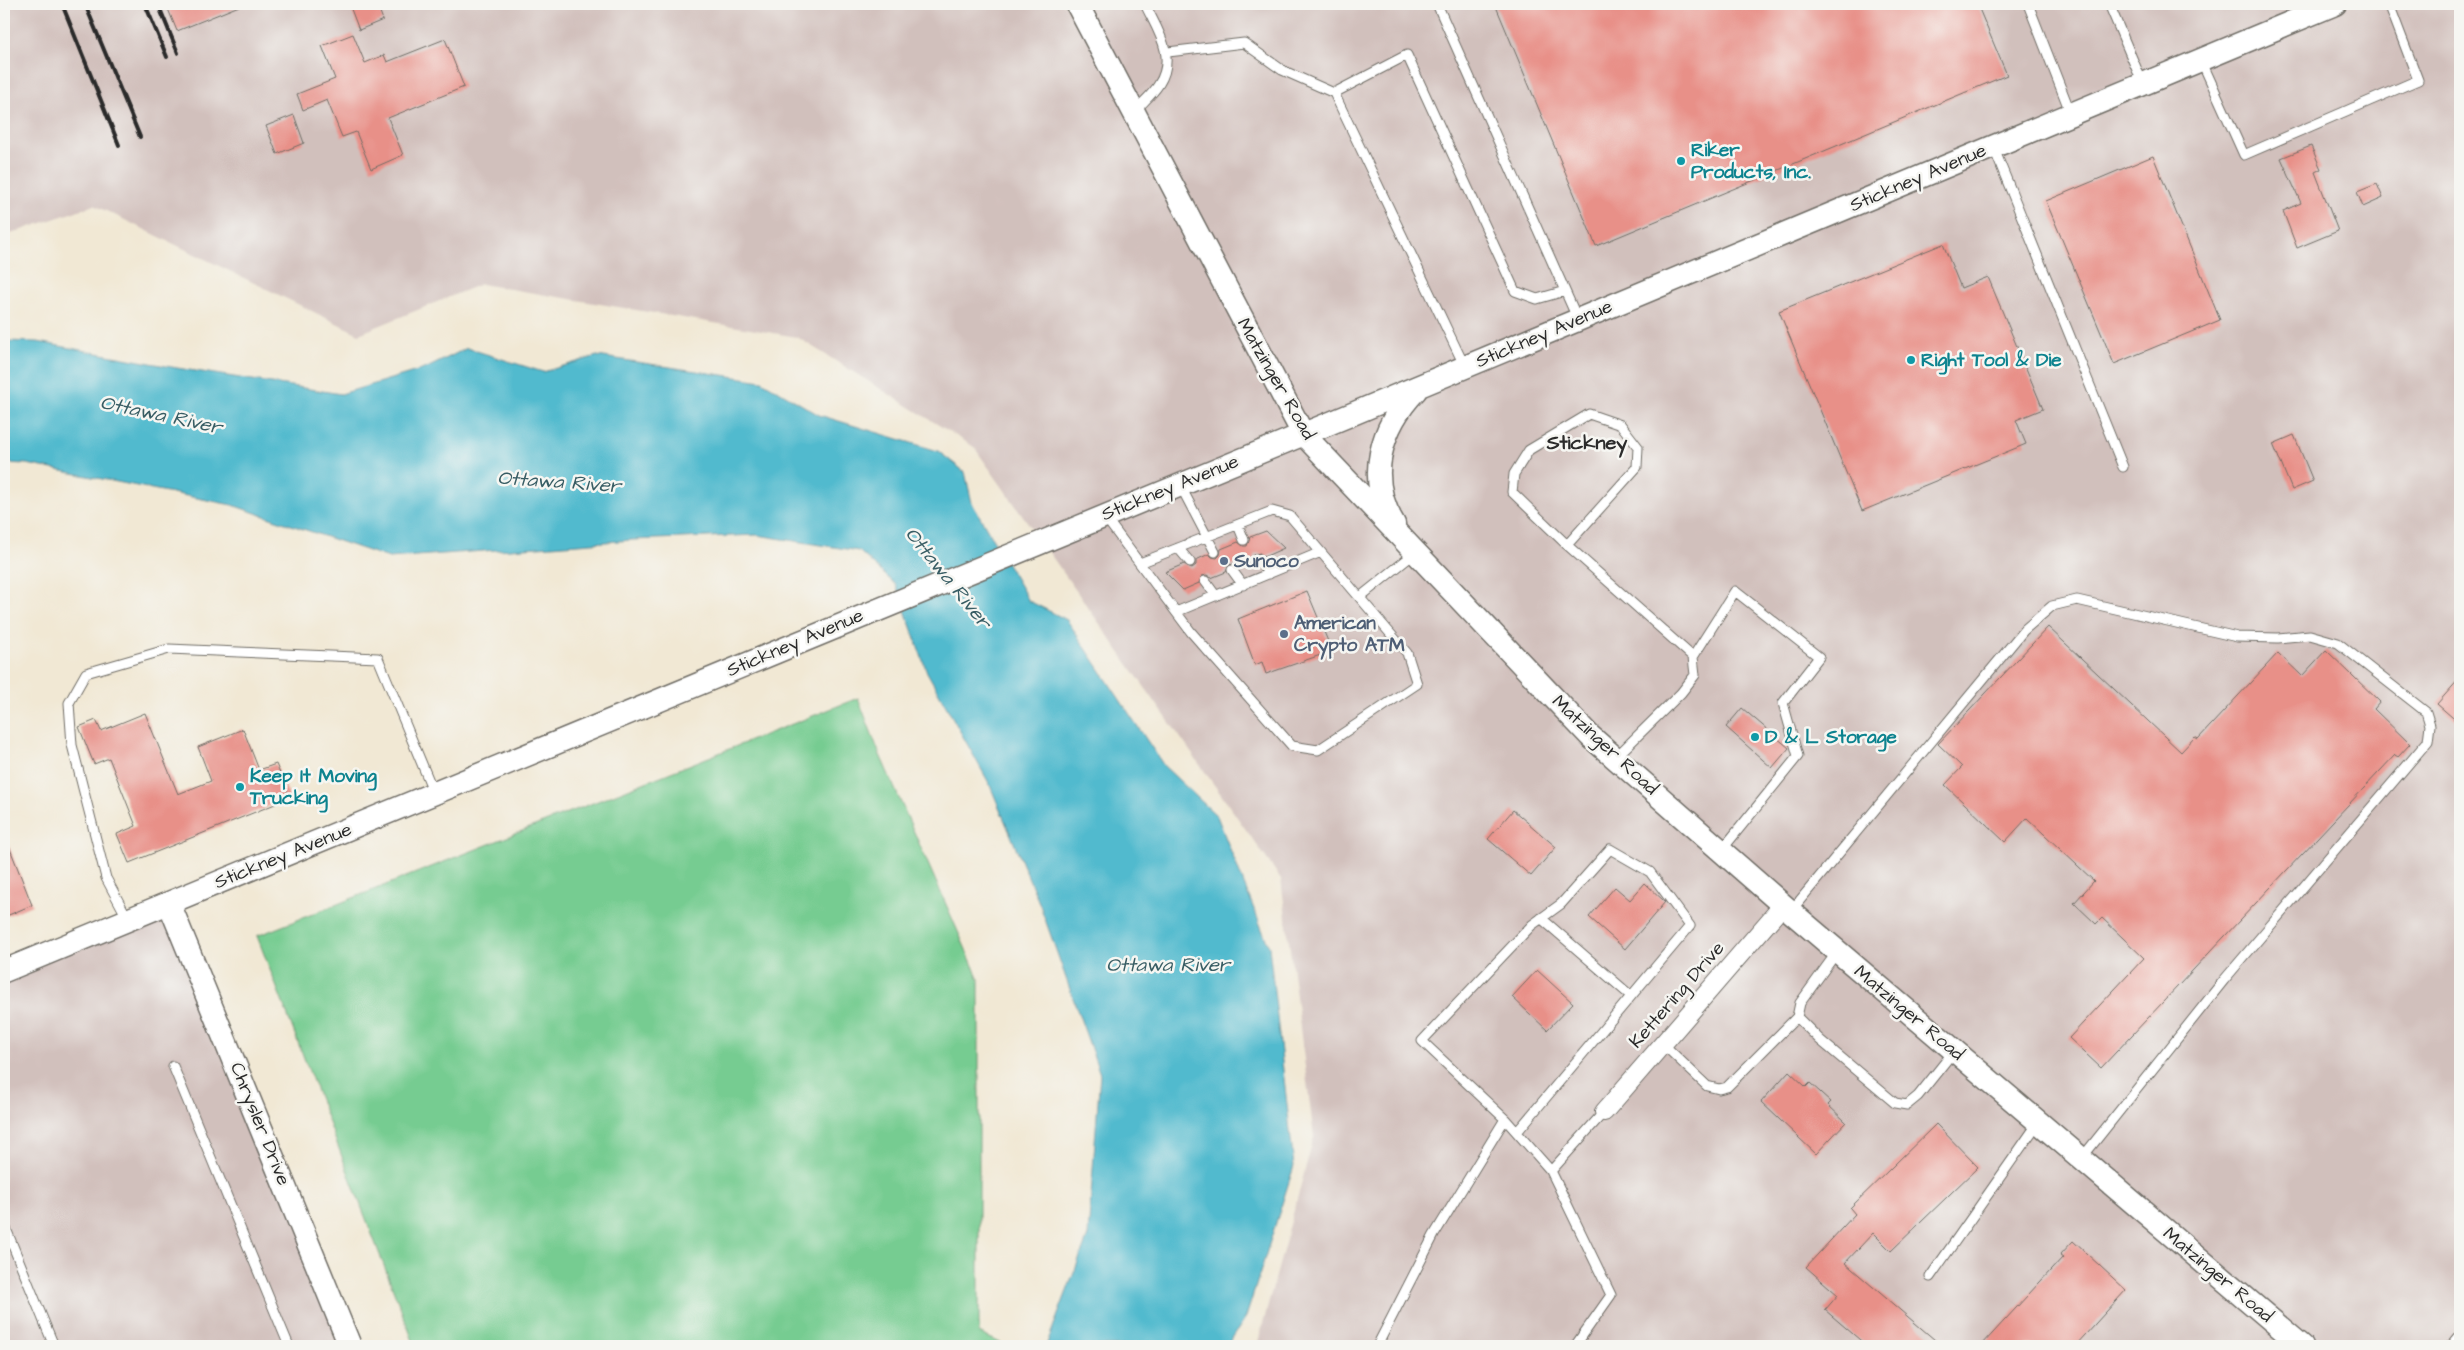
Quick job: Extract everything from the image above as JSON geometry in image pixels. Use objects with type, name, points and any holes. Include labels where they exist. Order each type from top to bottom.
[{"type":"street","name":"Matzinger Road","points":[[1077,4],[1303,434],[1590,736],[1837,952],[2302,1346]]},
{"type":"street","name":"Stickney Avenue","points":[[4,971],[1023,548],[1465,367],[2335,4]]},
{"type":"street","points":[[1411,548],[1388,515],[1379,485],[1380,451],[1395,415],[1420,385]]},
{"type":"street","name":"Chrysler Drive","points":[[169,903],[350,1346]]},
{"type":"street","name":"Kettering Drive","points":[[1604,1112],[1786,908]]},
{"type":"lane","points":[[1133,113],[1159,84],[1166,68],[1168,52],[1145,4]]},
{"type":"lane","points":[[1437,4],[1578,320]]},
{"type":"lane","points":[[2028,4],[2071,114]]},
{"type":"lane","points":[[2109,4],[2143,84]]},
{"type":"lane","points":[[2200,60],[2244,155],[2418,80],[2389,4]]},
{"type":"lane","points":[[1168,52],[1244,42],[1282,70],[1334,92],[1465,367]]},
{"type":"lane","points":[[1334,92],[1407,55],[1515,291],[1537,299],[1565,291]]},
{"type":"lane","points":[[1993,146],[2123,467]]},
{"type":"lane","points":[[1567,545],[1636,467],[1638,447],[1621,425],[1590,414],[1529,450],[1514,474],[1512,492],[1567,545],[1693,657]]},
{"type":"lane","points":[[1179,484],[1215,552]]},
{"type":"lane","points":[[1104,515],[1140,564],[1176,612],[1292,746],[1318,750],[1417,684],[1407,653],[1290,516],[1272,511],[1140,564]]},
{"type":"lane","points":[[1238,525],[1244,540]]},
{"type":"lane","points":[[1178,548],[1190,562]]},
{"type":"lane","points":[[1360,598],[1411,548]]},
{"type":"lane","points":[[1176,612],[1321,552]]},
{"type":"lane","points":[[1258,559],[1269,574]]},
{"type":"lane","points":[[1232,570],[1243,585]]},
{"type":"lane","points":[[1205,581],[1216,596]]},
{"type":"lane","points":[[1616,757],[1681,693],[1695,675],[1693,657],[1735,591],[1819,657],[1784,703],[1798,756],[1720,851]]},
{"type":"lane","points":[[1786,908],[2024,630],[2052,606],[2077,600],[2237,637],[2310,635],[2338,643],[2426,712],[2430,726],[2428,741],[2224,980],[2081,1159]]},
{"type":"lane","points":[[128,919],[106,878],[72,745],[69,703],[86,673],[169,649],[378,658],[434,793]]},
{"type":"lane","points":[[1517,1132],[1690,926],[1650,872],[1610,849],[1561,904],[1532,924],[1422,1041],[1505,1119],[1551,1171],[1611,1295],[1575,1346]]},
{"type":"lane","points":[[1541,918],[1631,996]]},
{"type":"lane","points":[[1663,1044],[1707,1086],[1719,1089],[1727,1087],[1798,1017],[1800,1003],[1837,952]]},
{"type":"lane","points":[[1798,1017],[1820,1040],[1895,1103],[1907,1105],[1918,1096],[1954,1051]]},
{"type":"lane","points":[[173,1066],[289,1346]]},
{"type":"lane","points":[[1551,1171],[1604,1112]]},
{"type":"lane","points":[[1377,1346],[1434,1236],[1505,1119]]},
{"type":"lane","points":[[1930,1277],[2038,1123]]},
{"type":"lane","points":[[4,1224],[54,1346]]},
{"type":"lane","points":[[2451,1346],[2460,1335]]},
{"type":"shaded area","points":[[4,4],[2454,4],[2460,18],[2460,1346],[1254,1346],[1258,1342],[1314,1137],[1281,879],[974,447],[797,337],[481,284],[359,334],[94,205],[4,236]]},
{"type":"shaded area","points":[[169,903],[350,1346],[4,1346],[4,972]]},
{"type":"green space","points":[[858,698],[880,755],[979,979],[979,1333],[1007,1346],[415,1346],[257,936]]},
{"type":"water","name":"Ottawa River","points":[[4,341],[38,342],[177,368],[341,394],[427,368],[467,348],[543,372],[597,356],[762,381],[819,415],[938,451],[965,472],[972,503],[1029,601],[1067,620],[1164,766],[1217,816],[1269,947],[1294,1166],[1246,1317],[1227,1346],[1046,1346],[1088,1236],[1100,1074],[1040,905],[989,783],[927,672],[896,585],[859,551],[757,535],[632,540],[389,558],[232,505],[27,464],[4,463]]},
{"type":"building","points":[[166,4],[244,4],[177,31]]},
{"type":"building","points":[[349,4],[377,4],[383,20],[359,30]]},
{"type":"building","name":"Riker Products, Inc.","points":[[1495,4],[1977,4],[2007,75],[1596,246]]},
{"type":"building","points":[[353,34],[365,63],[384,55],[387,62],[445,39],[464,87],[388,118],[403,155],[371,169],[356,132],[342,137],[327,100],[303,110],[297,94],[335,79],[322,46]]},
{"type":"building","points":[[294,115],[304,143],[277,154],[266,126]]},
{"type":"building","points":[[2311,146],[2321,169],[2315,172],[2338,231],[2297,248],[2283,211],[2301,203],[2281,158]]},
{"type":"building","name":"Right Tool & Die","points":[[2153,156],[2220,320],[2114,364],[2046,201]]},
{"type":"building","points":[[2377,184],[2383,198],[2363,207],[2357,192]]},
{"type":"building","name":"Right Tool & Die","points":[[1943,244],[1961,288],[1988,277],[2043,409],[2016,420],[2026,444],[1862,511],[1779,311]]},
{"type":"building","points":[[2294,435],[2313,481],[2292,490],[2273,444]]},
{"type":"building","name":"Sunoco","points":[[1266,531],[1284,548],[1264,557],[1260,553],[1255,554],[1252,561],[1238,567],[1234,564],[1229,565],[1226,572],[1211,578],[1207,575],[1202,576],[1199,583],[1183,590],[1165,572],[1184,564],[1192,568],[1196,565],[1196,560],[1209,554],[1217,558],[1220,555],[1221,549],[1238,542],[1243,546],[1247,546],[1250,537]]},
{"type":"building","name":"American Crypto ATM","points":[[1307,591],[1332,651],[1266,674],[1262,662],[1255,665],[1238,619]]},
{"type":"building","points":[[2048,627],[2181,752],[2195,737],[2198,739],[2278,653],[2302,676],[2326,650],[2380,702],[2374,709],[2410,744],[2398,757],[2395,755],[2101,1068],[2069,1038],[2144,958],[2102,918],[2096,924],[2074,903],[2094,881],[2027,818],[2005,842],[1945,785],[1962,767],[1938,744]]},
{"type":"building","points":[[2460,678],[2460,724],[2437,704]]},
{"type":"building","name":"D & L Storage","points":[[1742,708],[1789,748],[1772,768],[1726,727]]},
{"type":"building","name":"Keep It Moving Trucking","points":[[145,713],[178,794],[211,781],[198,747],[243,729],[259,770],[276,764],[290,798],[129,863],[117,834],[136,826],[109,758],[94,764],[79,727],[96,720],[101,731]]},
{"type":"building","points":[[1513,810],[1556,847],[1531,876],[1488,839]]},
{"type":"building","points":[[4,837],[32,905],[4,917]]},
{"type":"building","points":[[1645,883],[1665,902],[1625,949],[1589,917],[1615,887],[1630,900]]},
{"type":"building","points":[[1537,970],[1573,1003],[1547,1030],[1512,997]]},
{"type":"building","points":[[1789,1071],[1806,1087],[1810,1083],[1831,1102],[1828,1105],[1846,1122],[1816,1154],[1761,1102]]},
{"type":"building","points":[[1936,1124],[1978,1167],[1891,1251],[1873,1233],[1845,1263],[1942,1346],[1867,1346],[1825,1310],[1838,1295],[1806,1267],[1855,1214],[1850,1208]]},
{"type":"building","points":[[2073,1241],[2126,1290],[2075,1346],[1981,1346],[2063,1257],[2060,1255]]},
{"type":"railway","points":[[62,4],[119,145]]},
{"type":"railway","points":[[85,4],[140,137]]},
{"type":"railway","points":[[145,4],[167,57]]},
{"type":"railway","points":[[158,4],[178,53]]},
{"type":"place","name":"Riker Products, Inc.","points":[[1681,161]]},
{"type":"place","name":"Right Tool & Die","points":[[1911,360]]},
{"type":"place","name":"Sunoco","points":[[1224,561]]},
{"type":"place","name":"American Crypto ATM","points":[[1284,634]]},
{"type":"place","name":"D & L Storage","points":[[1755,737]]},
{"type":"place","name":"Keep It Moving Trucking","points":[[240,787]]},
{"type":"district","name":"Stickney","points":[[1587,443]]}]
